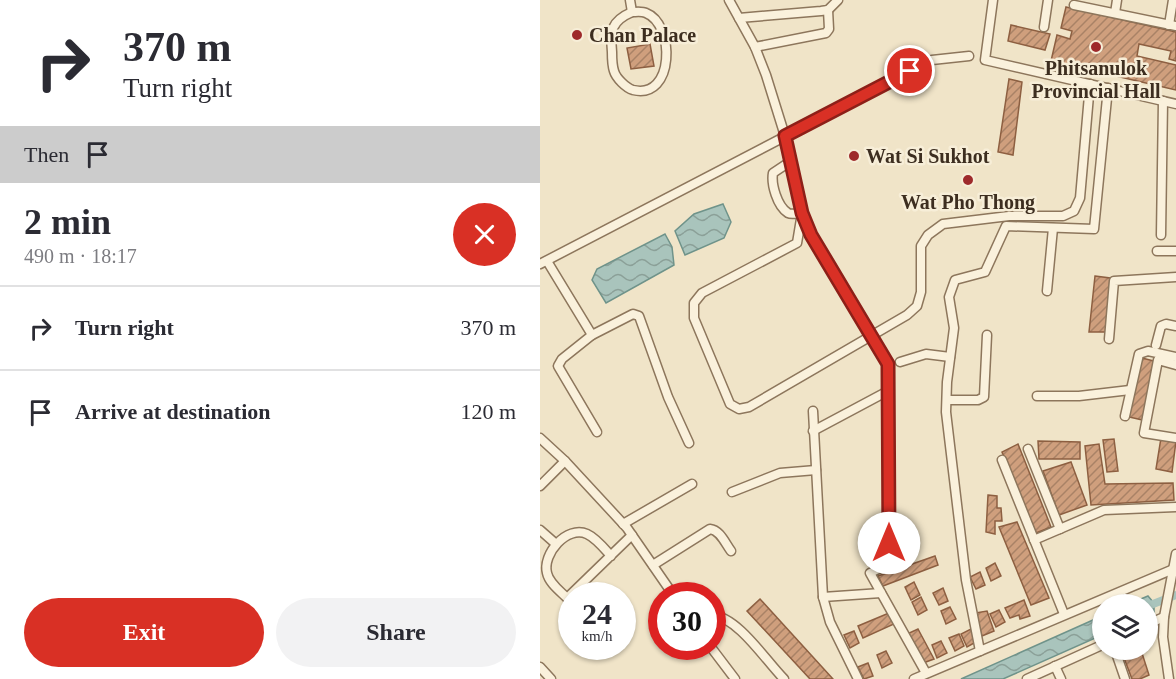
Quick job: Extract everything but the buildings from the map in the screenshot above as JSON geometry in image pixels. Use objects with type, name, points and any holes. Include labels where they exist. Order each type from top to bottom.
[{"type":"street","points":[[630,0],[632,12]]},
{"type":"street","points":[[729,0],[755,47],[774,96],[802,213],[811,235],[888,364],[889,564],[870,573],[926,673]]},
{"type":"street","points":[[739,18],[828,10],[838,0]]},
{"type":"street","points":[[993,0],[985,60],[1176,104]]},
{"type":"street","points":[[1044,27],[1048,0]]},
{"type":"street","points":[[1115,14],[1117,0]]},
{"type":"street","points":[[1074,5],[1172,26],[1173,0]]},
{"type":"street","points":[[755,47],[826,33],[829,29],[828,10]]},
{"type":"street","points":[[632,12],[645,12],[663,29],[667,66],[663,76],[654,86],[642,91],[630,89],[614,71],[610,37],[613,27],[620,17],[632,12]]},
{"type":"street","points":[[592,335],[543,262],[932,60],[969,56]]},
{"type":"street","points":[[802,213],[796,243],[702,293],[694,303],[694,318],[730,404],[739,409],[749,407],[907,315],[917,306],[921,292],[921,246],[928,235],[943,224],[1009,216],[1063,216],[1074,212],[1080,198],[1090,84]]},
{"type":"street","points":[[980,651],[966,580],[949,436],[946,400],[954,328],[949,297],[955,280],[985,272],[1006,226],[1094,229],[1108,88]]},
{"type":"street","points":[[1161,236],[1163,101]]},
{"type":"street","points":[[791,161],[773,173],[771,181],[785,211],[791,214],[802,213]]},
{"type":"street","points":[[1047,291],[1053,228]]},
{"type":"street","points":[[1157,251],[1176,250]]},
{"type":"street","points":[[1109,339],[1114,281],[1176,277]]},
{"type":"street","points":[[597,432],[558,366],[562,359],[592,335],[633,314],[639,316],[668,397],[689,443]]},
{"type":"street","points":[[1156,345],[1161,326],[1166,324],[1176,326]]},
{"type":"street","points":[[946,400],[978,400],[984,397],[987,335]]},
{"type":"street","points":[[1125,416],[1140,353],[1148,351],[1176,357]]},
{"type":"street","points":[[900,362],[926,354],[950,357]]},
{"type":"street","points":[[1176,365],[1158,360],[1144,433],[1176,438]]},
{"type":"street","points":[[1037,396],[1078,396],[1130,390]]},
{"type":"street","points":[[813,431],[888,391]]},
{"type":"street","points":[[813,411],[823,597],[830,622],[858,679]]},
{"type":"street","points":[[540,438],[565,460],[623,524],[665,582]]},
{"type":"street","points":[[1028,449],[1060,529]]},
{"type":"street","points":[[540,486],[565,460]]},
{"type":"street","points":[[1002,460],[1064,614]]},
{"type":"street","points":[[732,492],[780,472],[816,470]]},
{"type":"street","points":[[623,524],[692,484]]},
{"type":"street","points":[[1034,540],[1107,509],[1176,507]]},
{"type":"street","points":[[653,565],[710,529],[718,533],[731,551]]},
{"type":"street","points":[[540,530],[556,544]]},
{"type":"street","points":[[611,555],[584,532],[573,534],[556,544],[546,562],[547,575],[567,598],[632,535]]},
{"type":"street","points":[[1169,679],[1163,637],[1164,617],[1175,569],[1176,554]]},
{"type":"street","points":[[914,679],[1175,569]]},
{"type":"street","points":[[823,597],[881,593]]},
{"type":"street","points":[[1158,620],[1164,617]]},
{"type":"street","points":[[726,620],[743,633],[784,679]]},
{"type":"street","points":[[1027,679],[1092,649]]},
{"type":"street","points":[[721,660],[735,679]]},
{"type":"street","points":[[1118,660],[1125,679]]},
{"type":"street","points":[[1055,666],[1061,679]]},
{"type":"street","points":[[540,667],[551,679]]},
{"type":"water","points":[[723,204],[731,222],[724,238],[685,255],[675,231],[694,214]]},
{"type":"water","points":[[665,234],[672,247],[674,265],[606,303],[592,280],[597,269]]},
{"type":"water","points":[[1092,620],[1092,639],[1003,679],[961,679]]},
{"type":"waterway","points":[[1158,602],[1176,595]]},
{"type":"place","name":"Chan Palace","points":[[577,35]]},
{"type":"place","name":"Phitsanulok Provincial Hall","points":[[1096,47]]},
{"type":"place","name":"Wat Si Sukhot","points":[[854,156]]},
{"type":"place","name":"Wat Pho Thong","points":[[968,180]]},
{"type":"route","points":[[889,543],[888,364],[811,235],[802,213],[785,136],[910,71]]}]
